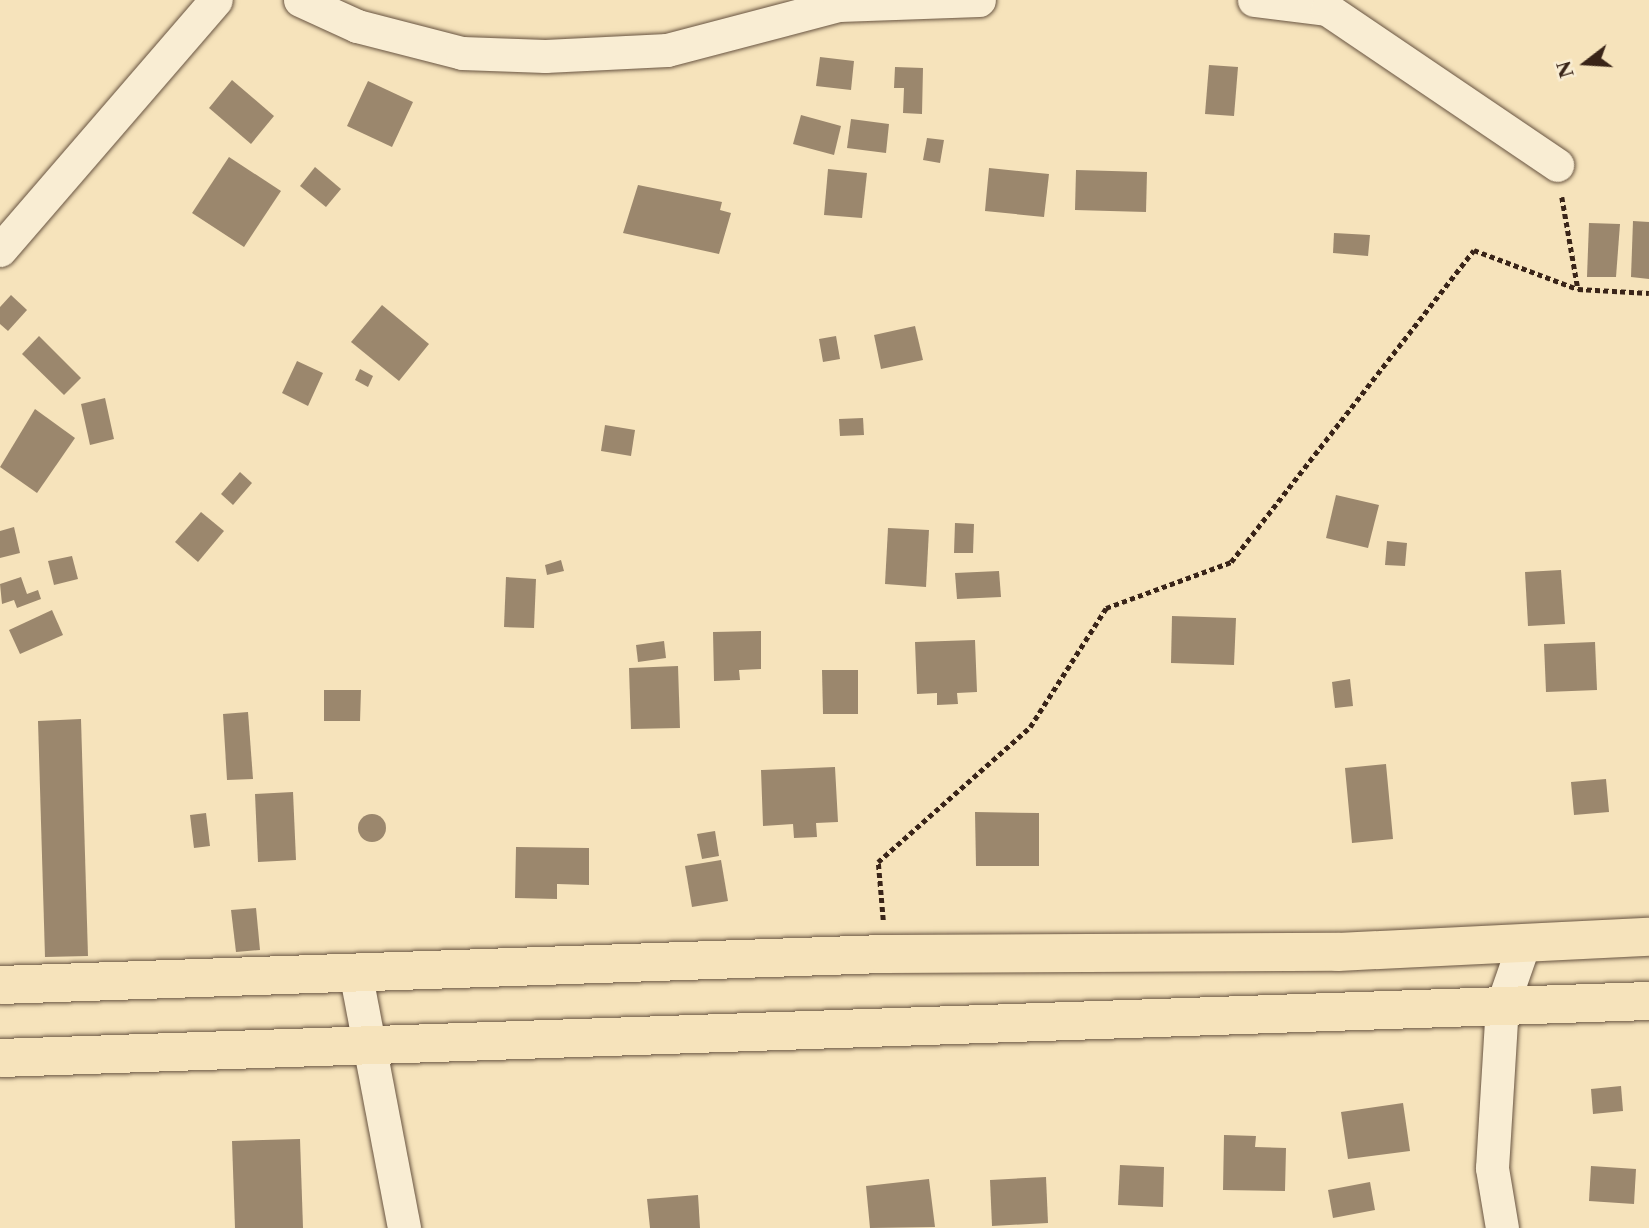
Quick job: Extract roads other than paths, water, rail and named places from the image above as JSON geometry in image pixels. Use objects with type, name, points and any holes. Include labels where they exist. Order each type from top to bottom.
[{"type":"main road","points":[[0,985],[356,976],[885,954],[1338,952],[1649,937]]},
{"type":"main road","points":[[0,1058],[374,1049],[1649,1001]]},
{"type":"street","points":[[0,250],[216,0]]},
{"type":"street","points":[[300,0],[357,26],[462,53],[545,56],[667,50],[839,5],[979,0]]},
{"type":"street","points":[[1254,0],[1327,9],[1557,165]]},
{"type":"street","points":[[1502,1228],[1492,1168],[1502,1006],[1524,943]]},
{"type":"street","points":[[356,976],[374,1049],[404,1228]]}]
